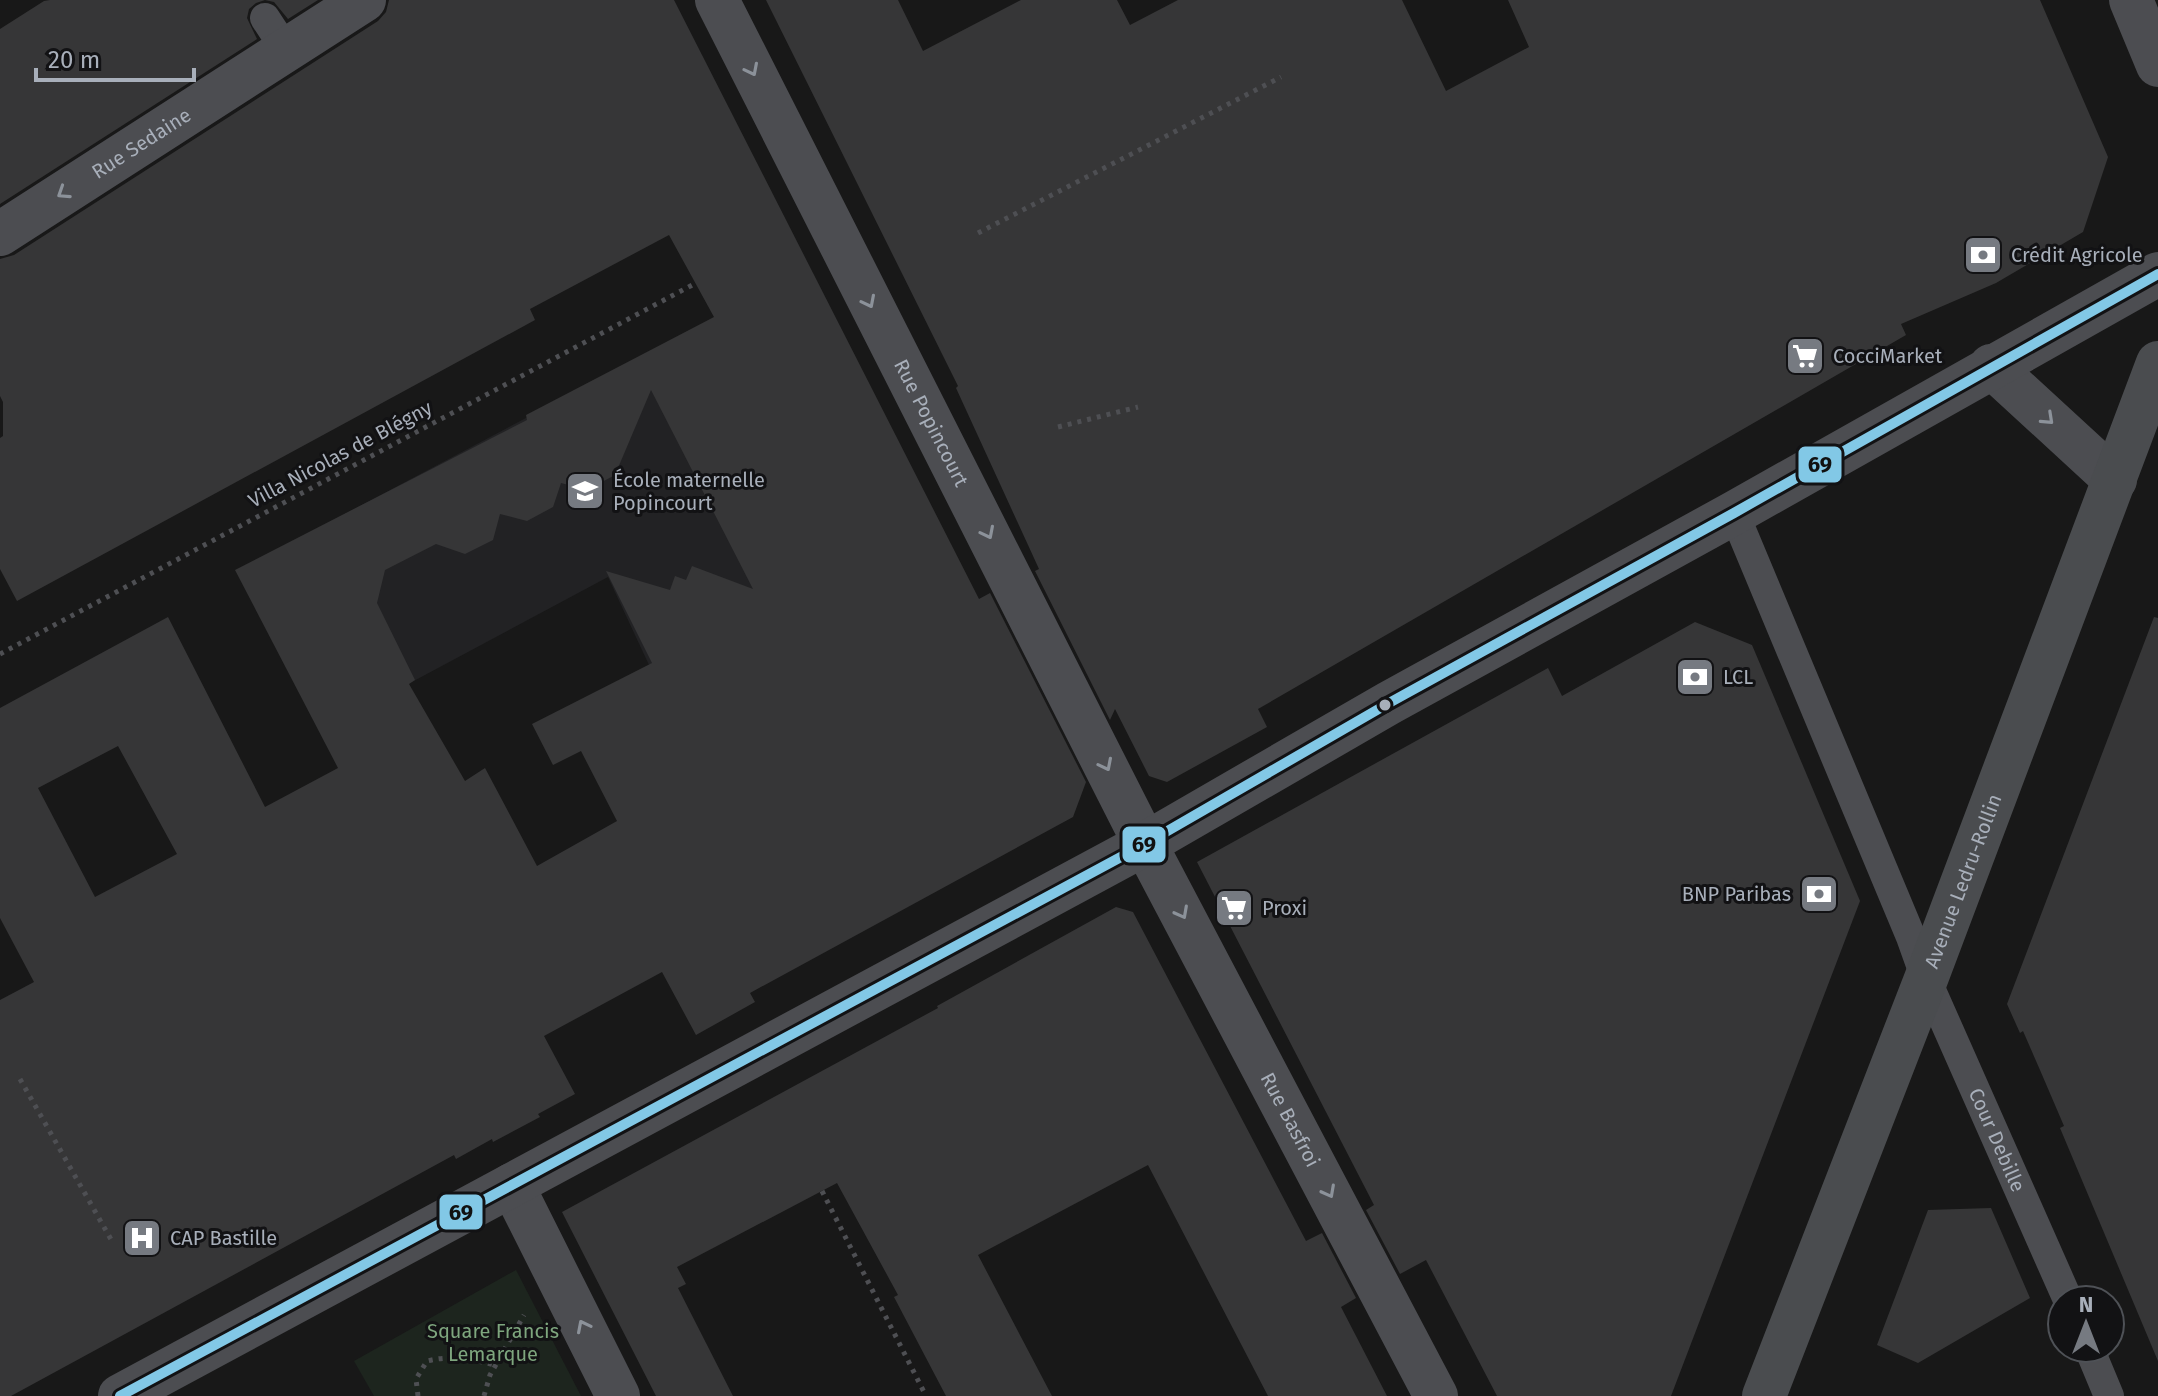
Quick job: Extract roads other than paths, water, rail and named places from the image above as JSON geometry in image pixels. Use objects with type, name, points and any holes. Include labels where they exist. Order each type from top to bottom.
[{"type":"main road","name":"Avenue Ledru-Rollin","points":[[1764,1396],[1926,979],[2158,363]]},
{"type":"street","name":"Rue Sedaine","points":[[0,234],[276,34],[364,0]]},
{"type":"street","name":"Rue Popincourt","points":[[717,0],[1145,844]]},
{"type":"street","points":[[2131,0],[2158,65]]},
{"type":"street","points":[[120,1396],[1145,844],[1389,703],[2158,274]]},
{"type":"street","points":[[1991,366],[2115,480]]},
{"type":"street","name":"Rue Basfroi","points":[[1145,844],[1436,1396]]},
{"type":"street","points":[[512,1185],[618,1396]]},
{"type":"lane","name":"Cour Debille","points":[[1734,513],[1926,979],[2061,1284]]},
{"type":"lane","points":[[2096,1364],[2109,1396]]},
{"type":"place","name":"Crédit Agricole","points":[[1983,255]]},
{"type":"place","name":"CocciMarket","points":[[1805,356]]},
{"type":"place","name":"École maternelle Popincourt","points":[[585,491]]},
{"type":"place","name":"LCL","points":[[1695,677]]},
{"type":"place","name":"BNP Paribas","points":[[1819,894]]},
{"type":"place","name":"Proxi","points":[[1234,908]]},
{"type":"place","name":"CAP Bastille","points":[[142,1238]]},
{"type":"park label","name":"Square Francis Lemarque","points":[[493,1342]]}]
